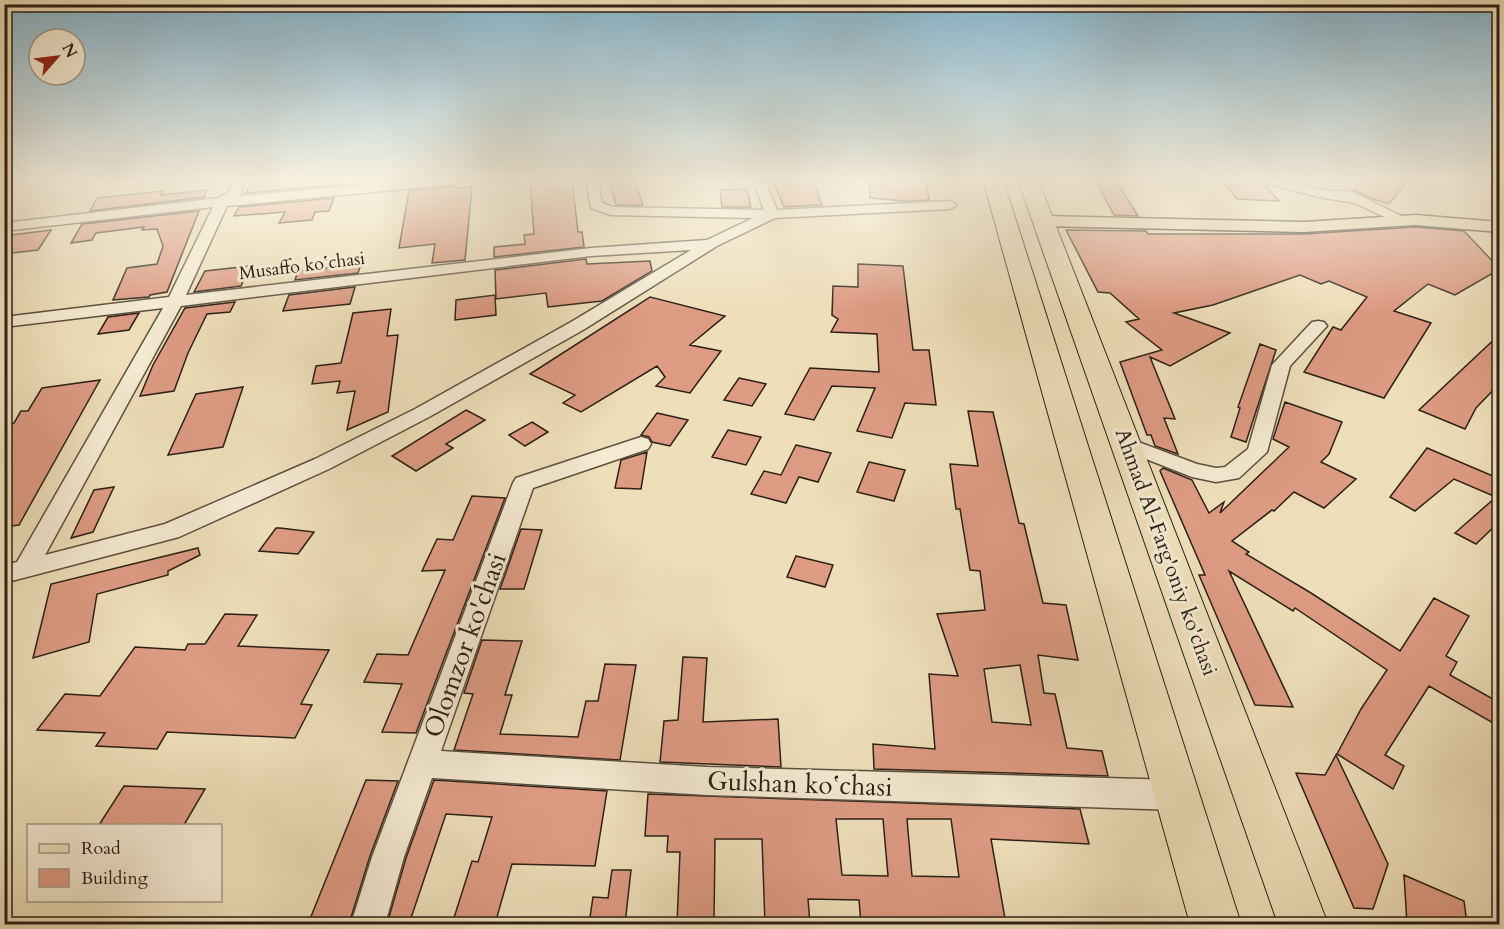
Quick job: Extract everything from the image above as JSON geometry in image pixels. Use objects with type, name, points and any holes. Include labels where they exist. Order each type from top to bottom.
[{"type":"highway","points":[[1007,223],[1216,924]]},
{"type":"highway","name":"Ahmad Al-Farg'oniy ko'chasi","points":[[1044,223],[1303,924]]},
{"type":"main road","points":[[1123,223],[1247,227],[1304,227],[1355,223]]},
{"type":"main road","points":[[1449,223],[1500,227]]},
{"type":"street","points":[[4,227],[36,223]]},
{"type":"street","points":[[25,570],[175,301],[212,223]]},
{"type":"street","points":[[4,574],[171,531],[322,464],[422,413],[567,332],[712,243],[753,223]]},
{"type":"street","name":"Musaffo koʻchasi","points":[[4,322],[591,252],[712,243]]},
{"type":"street","points":[[1125,443],[1192,470],[1216,475],[1231,473],[1257,452],[1281,365],[1318,326]]},
{"type":"street","name":"Olomzor ko'chasi","points":[[368,924],[388,857],[423,764],[446,693],[524,483],[641,444]]},
{"type":"street","name":"Gulshan koʻchasi","points":[[423,764],[707,781],[1177,795]]},
{"type":"building","points":[[194,223],[167,292],[149,297],[113,300],[127,268],[157,264],[163,246],[157,229],[142,230],[144,227],[96,233],[92,240],[71,243],[82,224]]},
{"type":"building","points":[[403,223],[469,223],[465,260],[432,263],[435,244],[399,248]]},
{"type":"building","points":[[533,223],[577,223],[578,232],[582,232],[584,247],[494,257],[494,247],[525,244],[524,235],[534,234]]},
{"type":"building","points":[[1415,227],[1464,231],[1500,269],[1455,295],[1428,284],[1394,311],[1431,323],[1384,398],[1304,372],[1333,327],[1341,330],[1367,297],[1329,281],[1321,284],[1300,275],[1213,305],[1174,313],[1230,333],[1170,366],[1150,357],[1175,419],[1164,418],[1178,454],[1155,446],[1151,435],[1147,435],[1120,362],[1162,350],[1126,322],[1139,319],[1110,293],[1098,292],[1066,230],[1146,231],[1148,234],[1304,234]]},
{"type":"building","points":[[51,230],[38,250],[4,254],[4,236]]},
{"type":"building","points":[[586,259],[587,264],[650,261],[652,271],[602,301],[548,307],[546,293],[496,299],[495,270]]},
{"type":"building","points":[[361,264],[358,273],[295,280],[298,271]]},
{"type":"building","points":[[858,264],[903,266],[913,350],[929,350],[936,405],[905,403],[892,438],[857,431],[875,388],[832,386],[814,420],[785,414],[810,368],[879,372],[877,334],[831,332],[838,319],[832,315],[833,286],[858,287]]},
{"type":"building","points":[[250,266],[241,286],[194,292],[205,271]]},
{"type":"building","points":[[355,287],[350,304],[283,311],[289,295]]},
{"type":"building","points":[[495,295],[496,315],[455,320],[456,300]]},
{"type":"building","points":[[650,297],[725,316],[690,345],[721,351],[690,393],[656,386],[665,377],[657,366],[581,412],[563,403],[575,395],[530,374]]},
{"type":"building","points":[[235,302],[230,312],[207,314],[188,353],[174,391],[140,396],[153,365],[185,308]]},
{"type":"building","points":[[391,309],[387,336],[398,335],[388,412],[347,430],[355,391],[337,393],[340,381],[312,384],[316,366],[341,363],[353,313]]},
{"type":"building","points":[[139,313],[129,330],[98,334],[108,317]]},
{"type":"building","points":[[1500,334],[1500,383],[1476,408],[1465,429],[1419,410]]},
{"type":"building","points":[[1260,344],[1276,350],[1246,442],[1231,437],[1240,408],[1238,407]]},
{"type":"building","points":[[739,378],[766,384],[752,406],[724,400]]},
{"type":"building","points":[[100,380],[19,525],[4,527],[4,424],[14,423],[21,411],[28,411],[42,388]]},
{"type":"building","points":[[243,387],[223,447],[168,455],[196,394]]},
{"type":"building","points":[[1285,402],[1342,422],[1329,454],[1321,462],[1356,479],[1324,508],[1294,492],[1274,511],[1272,510],[1232,541],[1249,552],[1246,554],[1400,651],[1434,598],[1469,616],[1446,656],[1457,662],[1450,675],[1500,703],[1500,727],[1429,686],[1385,755],[1404,766],[1393,789],[1337,754],[1361,709],[1387,670],[1295,608],[1293,611],[1229,571],[1293,707],[1255,705],[1199,575],[1205,575],[1160,471],[1163,468],[1192,480],[1209,513],[1224,502],[1220,513],[1289,447],[1273,439]]},
{"type":"building","points":[[466,410],[485,420],[446,444],[453,448],[416,471],[392,456]]},
{"type":"building","points":[[968,411],[993,412],[1019,523],[1024,524],[1043,603],[1066,605],[1078,660],[1038,655],[1044,693],[1055,694],[1067,748],[1102,751],[1108,776],[874,769],[873,744],[935,749],[929,674],[958,676],[937,614],[985,610],[980,571],[970,570],[960,509],[956,509],[950,464],[978,466]],"holes":[[[1020,665],[1031,725],[992,722],[984,669]]]},
{"type":"building","points":[[657,413],[688,420],[670,446],[652,442],[649,437],[641,435]]},
{"type":"building","points":[[532,422],[548,432],[525,446],[509,435]]},
{"type":"building","points":[[728,430],[761,437],[746,465],[712,457]]},
{"type":"building","points":[[796,445],[831,453],[818,482],[799,477],[786,503],[751,494],[764,471],[781,475]]},
{"type":"building","points":[[1427,448],[1500,479],[1500,521],[1476,544],[1455,533],[1496,497],[1454,479],[1415,511],[1390,497]]},
{"type":"building","points":[[647,452],[641,489],[615,488],[621,460]]},
{"type":"building","points":[[869,462],[905,470],[894,501],[857,492]]},
{"type":"building","points":[[114,487],[93,532],[71,538],[94,490]]},
{"type":"building","points":[[472,496],[505,498],[416,733],[382,732],[402,684],[364,682],[377,654],[408,655],[445,570],[422,571],[437,539],[453,540]]},
{"type":"building","points":[[276,528],[314,532],[298,554],[259,551]]},
{"type":"building","points":[[521,529],[542,530],[524,589],[500,589]]},
{"type":"building","points":[[198,548],[200,555],[168,571],[168,575],[97,594],[89,642],[33,658],[51,584]]},
{"type":"building","points":[[796,556],[833,565],[825,587],[787,577]]},
{"type":"building","points":[[225,614],[257,615],[238,646],[329,650],[301,704],[312,705],[295,738],[167,732],[157,749],[96,746],[105,733],[37,730],[65,694],[100,696],[135,647],[185,650],[188,644],[205,644]]},
{"type":"building","points":[[482,640],[522,641],[505,695],[512,695],[500,734],[578,737],[586,701],[598,701],[605,664],[636,665],[620,760],[454,750],[473,694],[464,693]]},
{"type":"building","points":[[683,657],[707,658],[703,722],[778,719],[781,767],[660,762],[664,721],[678,720]]},
{"type":"building","points":[[1336,755],[1388,864],[1373,909],[1354,908],[1296,773],[1325,775]]},
{"type":"building","points":[[366,780],[398,781],[370,856],[349,924],[308,924]]},
{"type":"building","points":[[434,780],[607,791],[595,866],[512,864],[495,924],[452,924],[472,861],[478,862],[492,817],[446,814],[409,924],[387,924],[406,858]]},
{"type":"building","points":[[124,786],[205,789],[185,824],[100,824]]},
{"type":"building","points":[[648,794],[1080,809],[1089,844],[991,839],[1006,924],[861,924],[859,900],[808,899],[810,924],[765,924],[762,839],[715,839],[714,924],[677,924],[680,852],[667,852],[668,836],[645,836]],"holes":[[[836,819],[883,819],[888,876],[842,875]],[[907,819],[951,819],[959,877],[912,876]]]},
{"type":"building","points":[[612,870],[631,870],[625,924],[589,924],[593,897],[608,898]]},
{"type":"building","points":[[1404,875],[1464,901],[1467,924],[1407,924]]}]
